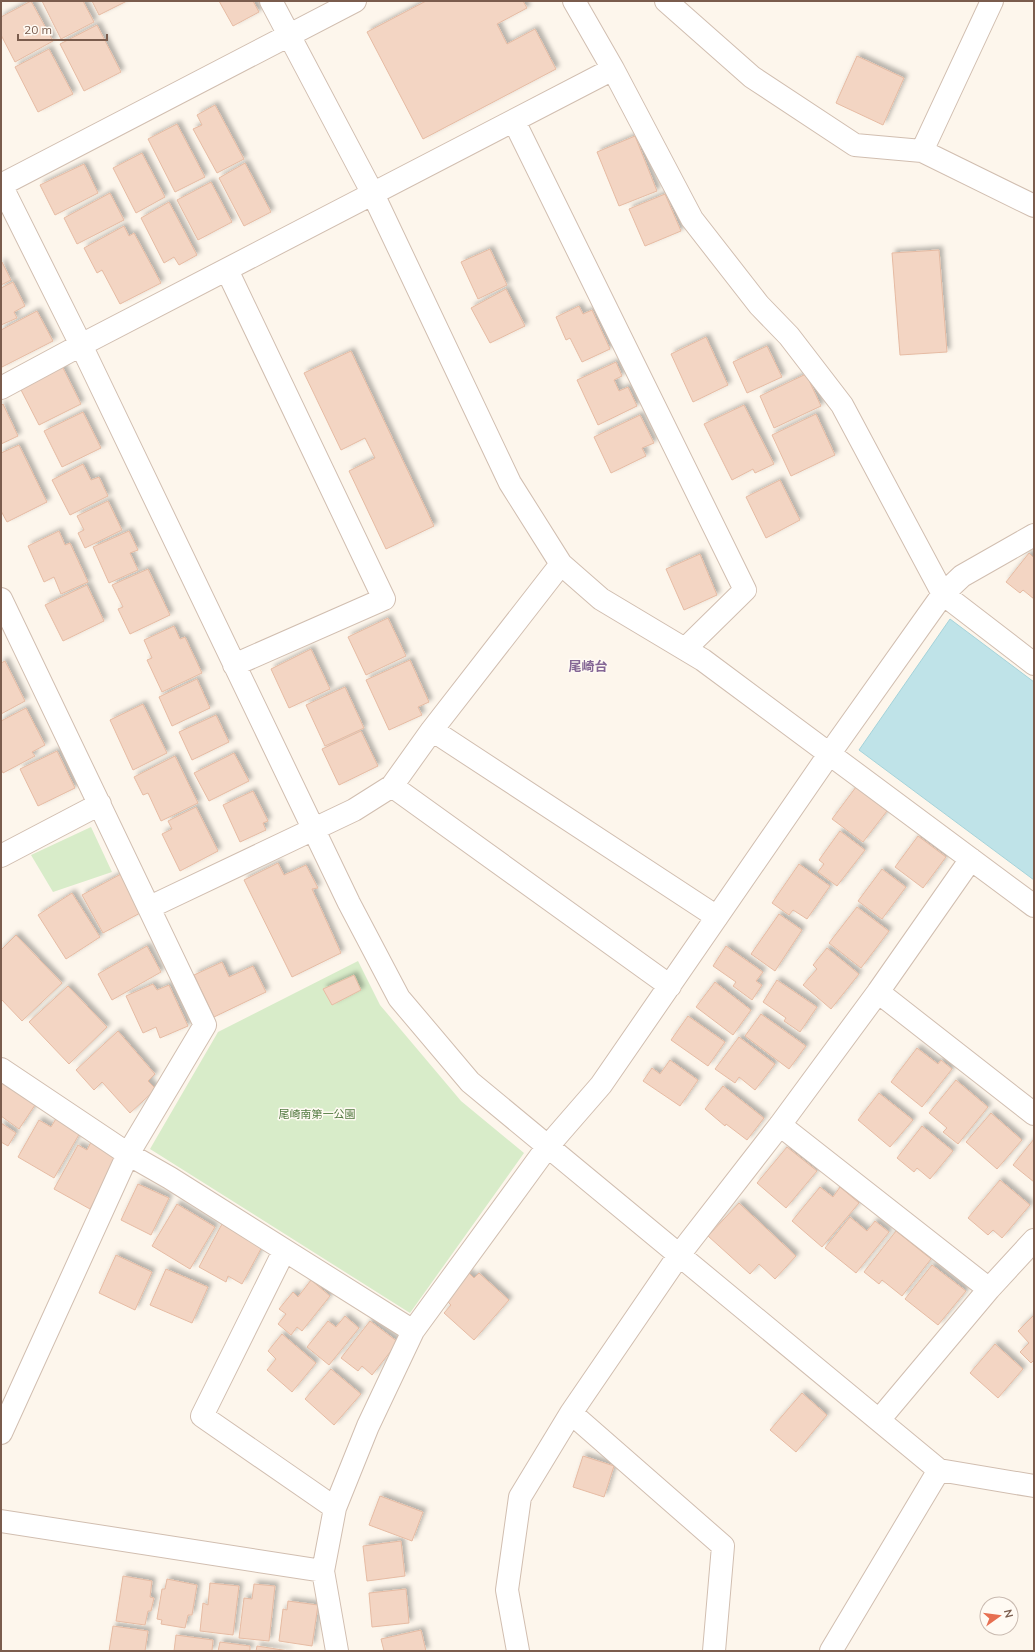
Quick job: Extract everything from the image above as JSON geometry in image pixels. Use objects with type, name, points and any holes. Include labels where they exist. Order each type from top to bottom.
[{"type":"street","points":[[271,1],[373,194],[510,483],[561,564],[601,598],[703,660],[1034,906]]},
{"type":"street","points":[[355,1],[1,185],[81,345],[349,903],[399,998],[470,1082],[939,1470],[1034,1486]]},
{"type":"street","points":[[574,1],[613,69],[692,218],[759,305],[789,336],[842,405],[943,594],[1034,664]]},
{"type":"street","points":[[666,1],[752,77],[854,145],[922,151],[1034,206]]},
{"type":"street","points":[[922,151],[992,1]]},
{"type":"street","points":[[1,388],[613,69]]},
{"type":"street","points":[[514,121],[745,590],[685,649]]},
{"type":"street","points":[[227,270],[384,599],[234,665]]},
{"type":"street","points":[[337,1651],[323,1570],[335,1508],[368,1426],[413,1331],[548,1146],[601,1085],[830,753],[943,594],[962,576],[1034,535]]},
{"type":"street","points":[[150,907],[354,810],[392,786],[432,730],[561,564]]},
{"type":"street","points":[[1,599],[150,907],[205,1025],[128,1154],[1,1434]]},
{"type":"street","points":[[432,730],[717,917]]},
{"type":"street","points":[[392,786],[670,986]]},
{"type":"street","points":[[1,856],[100,804]]},
{"type":"street","points":[[518,1651],[507,1590],[520,1497],[571,1413],[679,1255],[780,1125],[878,992],[971,859]]},
{"type":"street","points":[[878,992],[1034,1114]]},
{"type":"street","points":[[1,1069],[128,1154],[170,1178],[413,1331]]},
{"type":"street","points":[[780,1125],[989,1289]]},
{"type":"street","points":[[879,1420],[989,1289],[1034,1240]]},
{"type":"street","points":[[284,1251],[202,1416],[335,1508]]},
{"type":"street","points":[[571,1413],[723,1546],[714,1651]]},
{"type":"street","points":[[831,1651],[939,1470]]},
{"type":"street","points":[[1,1521],[323,1570]]},
{"type":"green space","points":[[91,827],[112,872],[53,892],[31,855]]},
{"type":"green space","name":"尾崎南第一公園","points":[[358,961],[380,1005],[461,1101],[524,1153],[410,1313],[150,1149],[218,1032]]},
{"type":"water","points":[[950,619],[1034,682],[1034,880],[859,750]]},
{"type":"building","points":[[31,1],[53,41],[15,62],[1,35],[1,17]]},
{"type":"building","points":[[42,1],[83,1],[94,22],[61,39]]},
{"type":"building","points":[[92,1],[127,1],[99,15]]},
{"type":"building","points":[[219,1],[253,1],[259,12],[233,26]]},
{"type":"building","points":[[426,1],[523,1],[527,8],[497,24],[507,44],[535,29],[556,69],[423,139],[367,32]]},
{"type":"building","points":[[97,25],[121,72],[84,91],[60,44]]},
{"type":"building","points":[[49,49],[73,94],[38,112],[15,67]]},
{"type":"building","points":[[857,56],[904,78],[883,125],[836,103]]},
{"type":"building","points":[[215,105],[244,159],[217,173],[193,129],[202,125],[197,115]]},
{"type":"building","points":[[177,124],[205,177],[175,192],[148,139]]},
{"type":"building","points":[[635,136],[657,191],[619,206],[597,152]]},
{"type":"building","points":[[142,153],[165,197],[136,213],[113,168]]},
{"type":"building","points":[[245,163],[271,212],[244,226],[219,178]]},
{"type":"building","points":[[84,164],[98,193],[55,215],[40,185]]},
{"type":"building","points":[[211,182],[232,222],[198,240],[177,200]]},
{"type":"building","points":[[110,193],[124,220],[77,244],[64,218]]},
{"type":"building","points":[[665,194],[681,231],[645,246],[629,209]]},
{"type":"building","points":[[169,202],[197,255],[179,265],[174,257],[164,263],[141,218]]},
{"type":"building","points":[[124,226],[129,236],[134,233],[161,283],[120,304],[102,270],[97,273],[84,248]]},
{"type":"building","points":[[490,249],[507,285],[478,299],[461,262]]},
{"type":"building","points":[[939,250],[947,352],[900,355],[892,253]]},
{"type":"building","points":[[2,262],[11,280],[1,285],[1,263]]},
{"type":"building","points":[[13,282],[25,306],[14,312],[17,318],[1,325],[1,288]]},
{"type":"building","points":[[506,289],[525,326],[490,343],[471,308]]},
{"type":"building","points":[[579,306],[583,314],[592,310],[610,349],[582,362],[570,338],[566,340],[556,317]]},
{"type":"building","points":[[37,311],[53,341],[2,367],[1,330]]},
{"type":"building","points":[[706,337],[728,385],[693,402],[671,354]]},
{"type":"building","points":[[767,346],[782,377],[747,393],[733,362]]},
{"type":"building","points":[[351,351],[434,526],[386,549],[349,471],[375,458],[365,438],[341,450],[304,373]]},
{"type":"building","points":[[616,362],[622,376],[614,380],[619,391],[628,387],[637,406],[598,425],[577,380]]},
{"type":"building","points":[[62,366],[81,404],[39,425],[20,388]]},
{"type":"building","points":[[806,374],[821,406],[774,428],[760,396]]},
{"type":"building","points":[[3,404],[18,436],[1,444],[1,406]]},
{"type":"building","points":[[744,405],[774,464],[755,473],[753,469],[732,480],[704,424]]},
{"type":"building","points":[[83,412],[101,448],[62,467],[44,431]]},
{"type":"building","points":[[816,414],[835,455],[791,476],[772,435]]},
{"type":"building","points":[[640,415],[654,443],[642,448],[646,456],[611,473],[594,437]]},
{"type":"building","points":[[19,445],[47,502],[7,522],[1,511],[1,453]]},
{"type":"building","points":[[83,464],[91,480],[99,477],[108,496],[70,515],[52,480]]},
{"type":"building","points":[[780,480],[800,520],[766,538],[746,497]]},
{"type":"building","points":[[108,501],[122,530],[85,548],[78,533],[84,530],[77,516]]},
{"type":"building","points":[[59,531],[65,545],[70,543],[88,582],[61,594],[54,577],[44,582],[28,546]]},
{"type":"building","points":[[129,531],[138,550],[130,553],[138,570],[109,583],[93,547]]},
{"type":"building","points":[[1029,553],[1034,558],[1034,599],[1023,590],[1020,593],[1006,582]]},
{"type":"building","points":[[700,554],[717,595],[684,610],[666,569]]},
{"type":"building","points":[[148,569],[170,615],[130,634],[118,609],[123,607],[112,585]]},
{"type":"building","points":[[87,585],[104,621],[63,641],[45,605]]},
{"type":"building","points":[[388,618],[406,656],[366,675],[348,637]]},
{"type":"building","points":[[174,626],[180,639],[185,637],[202,673],[162,692],[147,660],[152,658],[144,640]]},
{"type":"building","points":[[311,649],[330,689],[289,708],[271,669]]},
{"type":"building","points":[[410,660],[429,702],[418,707],[422,715],[389,730],[366,680]]},
{"type":"building","points":[[5,661],[25,701],[1,714],[1,663]]},
{"type":"building","points":[[197,679],[210,708],[172,726],[159,697]]},
{"type":"building","points":[[345,687],[364,728],[325,746],[306,705]]},
{"type":"building","points":[[143,704],[167,753],[133,770],[110,720]]},
{"type":"building","points":[[26,708],[45,745],[32,752],[35,756],[3,773],[1,769],[1,721]]},
{"type":"building","points":[[216,715],[229,742],[192,760],[179,732]]},
{"type":"building","points":[[361,731],[378,766],[339,785],[322,749]]},
{"type":"building","points":[[57,751],[75,788],[38,806],[20,769]]},
{"type":"building","points":[[234,753],[249,781],[209,801],[194,773]]},
{"type":"building","points":[[175,756],[198,803],[161,821],[148,793],[143,795],[134,777]]},
{"type":"building","points":[[856,787],[887,811],[863,842],[832,819]]},
{"type":"building","points":[[253,791],[268,821],[263,823],[266,830],[240,842],[223,805]]},
{"type":"building","points":[[196,807],[218,851],[180,871],[162,834],[172,829],[168,821]]},
{"type":"building","points":[[840,831],[865,850],[837,886],[818,872],[824,864],[819,860]]},
{"type":"building","points":[[918,836],[946,857],[923,888],[895,867]]},
{"type":"building","points":[[278,863],[284,875],[306,865],[318,888],[312,889],[341,953],[292,977],[244,880]]},
{"type":"building","points":[[799,864],[830,886],[807,919],[793,910],[789,915],[772,903]]},
{"type":"building","points":[[882,869],[906,887],[882,919],[858,901]]},
{"type":"building","points":[[121,874],[142,912],[103,933],[82,895]]},
{"type":"building","points":[[72,893],[100,937],[66,959],[38,915]]},
{"type":"building","points":[[857,907],[889,931],[861,968],[829,943]]},
{"type":"building","points":[[779,914],[802,930],[775,971],[751,954]]},
{"type":"building","points":[[16,935],[62,983],[22,1021],[1,999],[1,950]]},
{"type":"building","points":[[147,946],[161,972],[112,1000],[98,974]]},
{"type":"building","points":[[726,946],[763,972],[756,981],[762,985],[752,1000],[733,986],[736,982],[713,966]]},
{"type":"building","points":[[827,948],[859,974],[831,1009],[803,985],[817,969],[813,965]]},
{"type":"building","points":[[222,962],[229,977],[253,966],[266,992],[214,1017],[194,975]]},
{"type":"building","points":[[354,975],[361,990],[332,1005],[323,989]]},
{"type":"building","points":[[777,980],[817,1007],[800,1032],[784,1021],[786,1018],[763,1002]]},
{"type":"building","points":[[715,982],[751,1010],[733,1035],[696,1007]]},
{"type":"building","points":[[153,984],[157,990],[169,985],[188,1026],[160,1038],[156,1027],[143,1033],[126,996]]},
{"type":"building","points":[[68,986],[107,1027],[69,1064],[29,1022]]},
{"type":"building","points":[[761,1014],[806,1046],[789,1069],[745,1036]]},
{"type":"building","points":[[688,1016],[725,1042],[708,1066],[671,1040]]},
{"type":"building","points":[[118,1031],[155,1074],[148,1081],[156,1089],[130,1113],[102,1082],[94,1090],[76,1070]]},
{"type":"building","points":[[739,1037],[775,1064],[755,1090],[739,1077],[735,1083],[715,1069]]},
{"type":"building","points":[[917,1048],[938,1064],[941,1060],[952,1069],[922,1107],[891,1082]]},
{"type":"building","points":[[670,1060],[698,1080],[680,1106],[643,1081],[652,1068],[660,1074]]},
{"type":"building","points":[[1,1078],[37,1102],[19,1129],[1,1116]]},
{"type":"building","points":[[956,1080],[988,1107],[958,1144],[943,1132],[947,1128],[929,1113]]},
{"type":"building","points":[[723,1086],[764,1118],[747,1140],[726,1124],[725,1126],[705,1109]]},
{"type":"building","points":[[879,1093],[913,1120],[890,1147],[858,1120]]},
{"type":"building","points":[[991,1113],[1022,1140],[997,1169],[966,1142]]},
{"type":"building","points":[[57,1117],[81,1131],[54,1178],[18,1157],[39,1120],[51,1127]]},
{"type":"building","points":[[1,1123],[16,1133],[8,1146],[1,1142]]},
{"type":"building","points":[[922,1126],[953,1151],[930,1179],[917,1168],[914,1172],[897,1158]]},
{"type":"building","points":[[1034,1139],[1034,1182],[1013,1165]]},
{"type":"building","points":[[92,1140],[119,1155],[90,1209],[54,1189],[78,1145],[87,1150]]},
{"type":"building","points":[[787,1147],[817,1171],[786,1208],[757,1183]]},
{"type":"building","points":[[1000,1180],[1030,1205],[1002,1238],[993,1230],[988,1235],[968,1218]]},
{"type":"building","points":[[138,1184],[169,1198],[151,1235],[121,1220]]},
{"type":"building","points":[[820,1187],[833,1197],[840,1187],[859,1203],[822,1247],[792,1221]]},
{"type":"building","points":[[739,1203],[796,1256],[775,1279],[759,1264],[750,1274],[708,1236]]},
{"type":"building","points":[[177,1204],[215,1227],[190,1269],[152,1246]]},
{"type":"building","points":[[850,1217],[867,1231],[875,1221],[889,1232],[856,1273],[825,1248]]},
{"type":"building","points":[[222,1224],[263,1245],[242,1284],[228,1276],[226,1282],[199,1267]]},
{"type":"building","points":[[896,1231],[931,1259],[902,1296],[882,1280],[879,1284],[864,1272]]},
{"type":"building","points":[[116,1255],[152,1272],[135,1310],[99,1293]]},
{"type":"building","points":[[932,1265],[966,1291],[938,1325],[905,1299]]},
{"type":"building","points":[[166,1269],[208,1287],[192,1323],[150,1305]]},
{"type":"building","points":[[468,1272],[474,1278],[479,1273],[509,1300],[474,1340],[444,1313],[451,1305],[445,1299]]},
{"type":"building","points":[[311,1280],[330,1296],[302,1331],[297,1327],[291,1335],[278,1324],[286,1314],[279,1309],[293,1292],[298,1297]]},
{"type":"building","points":[[1034,1315],[1034,1360],[1031,1363],[1020,1352],[1029,1343],[1018,1331]]},
{"type":"building","points":[[345,1316],[359,1328],[329,1365],[307,1347],[328,1321],[336,1327]]},
{"type":"building","points":[[370,1321],[398,1342],[372,1375],[362,1366],[358,1371],[341,1358]]},
{"type":"building","points":[[282,1334],[316,1363],[292,1392],[267,1370],[276,1359],[268,1351]]},
{"type":"building","points":[[995,1344],[1023,1369],[998,1398],[970,1373]]},
{"type":"building","points":[[331,1369],[361,1394],[334,1425],[305,1399]]},
{"type":"building","points":[[802,1393],[827,1415],[796,1452],[770,1430]]},
{"type":"building","points":[[583,1456],[614,1466],[604,1497],[573,1487]]},
{"type":"building","points":[[380,1496],[423,1512],[412,1541],[369,1525]]},
{"type":"building","points":[[401,1541],[405,1576],[367,1581],[363,1546]]},
{"type":"building","points":[[123,1576],[152,1581],[150,1597],[154,1598],[151,1611],[148,1611],[145,1625],[116,1621]]},
{"type":"building","points":[[167,1579],[197,1585],[192,1615],[188,1615],[185,1628],[161,1624],[162,1620],[157,1619],[162,1589],[165,1589]]},
{"type":"building","points":[[210,1583],[239,1586],[233,1635],[200,1631],[203,1603],[208,1605]]},
{"type":"building","points":[[254,1584],[275,1586],[269,1641],[239,1638],[244,1598],[252,1599]]},
{"type":"building","points":[[406,1589],[409,1623],[372,1627],[369,1593]]},
{"type":"building","points":[[288,1601],[318,1605],[312,1646],[279,1641],[283,1609],[287,1610]]},
{"type":"building","points":[[113,1626],[148,1631],[145,1651],[109,1651]]},
{"type":"building","points":[[421,1630],[426,1651],[384,1651],[381,1639]]},
{"type":"building","points":[[176,1635],[213,1640],[212,1651],[174,1651]]},
{"type":"building","points":[[220,1642],[250,1646],[250,1651],[218,1651]]},
{"type":"building","points":[[257,1646],[289,1651],[256,1651]]},
{"type":"district","name":"尾崎台","points":[[588,666]]}]
